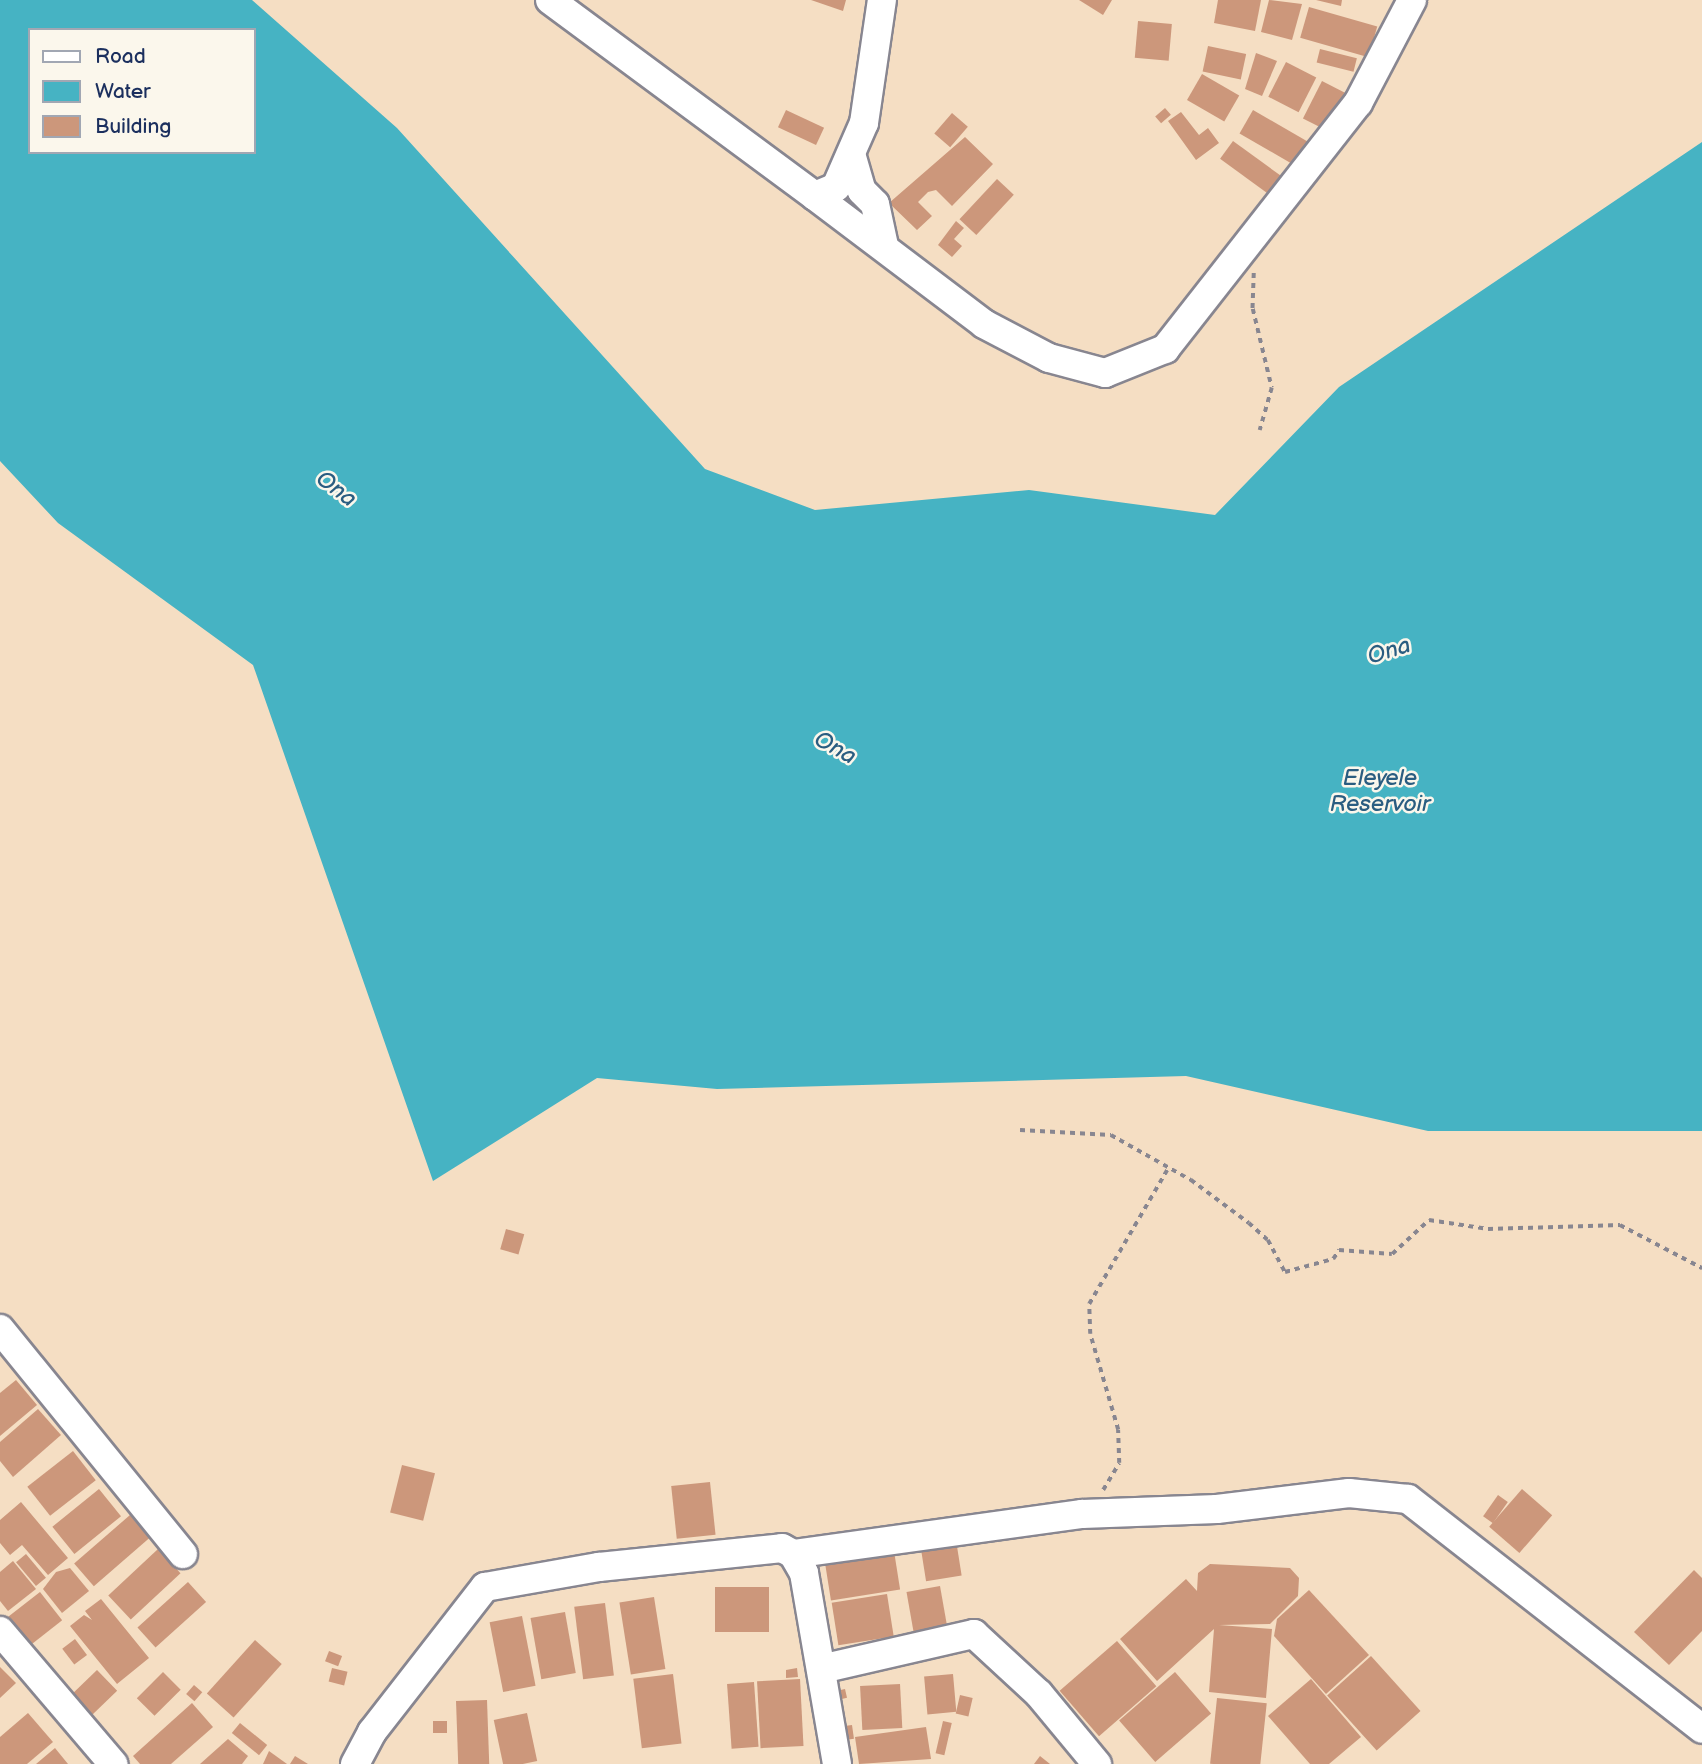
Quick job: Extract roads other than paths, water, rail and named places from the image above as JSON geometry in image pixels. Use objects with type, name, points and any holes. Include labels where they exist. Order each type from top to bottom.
[{"type":"street","points":[[550,0],[884,246],[984,324],[1049,358],[1105,373],[1165,349],[1255,239],[1372,82],[1412,0]]},
{"type":"street","points":[[815,196],[836,187],[852,157],[873,79],[882,0]]},
{"type":"street","points":[[852,157],[862,191],[875,204],[884,246]]},
{"type":"street","points":[[0,1329],[183,1554]]},
{"type":"street","points":[[793,1554],[1082,1514],[1217,1509],[1349,1493],[1408,1499],[1702,1729]]},
{"type":"street","points":[[355,1764],[372,1732],[485,1587],[638,1563],[782,1548],[793,1554],[804,1573],[837,1764]]},
{"type":"street","points":[[1,1633],[113,1764]]},
{"type":"street","points":[[821,1669],[974,1634],[1039,1694],[1097,1764]]},
{"type":"water","name":"Eleyele Reservoir","points":[[0,0],[252,0],[397,128],[705,469],[815,510],[1029,490],[1215,515],[1339,387],[1702,142],[1702,1131],[1428,1131],[1186,1076],[717,1089],[597,1078],[433,1181],[253,665],[58,523],[0,461]]},
{"type":"water label","name":"Ona","points":[[336,489]]},
{"type":"water label","name":"Ona","points":[[1389,651]]},
{"type":"water label","name":"Ona","points":[[835,748]]}]
